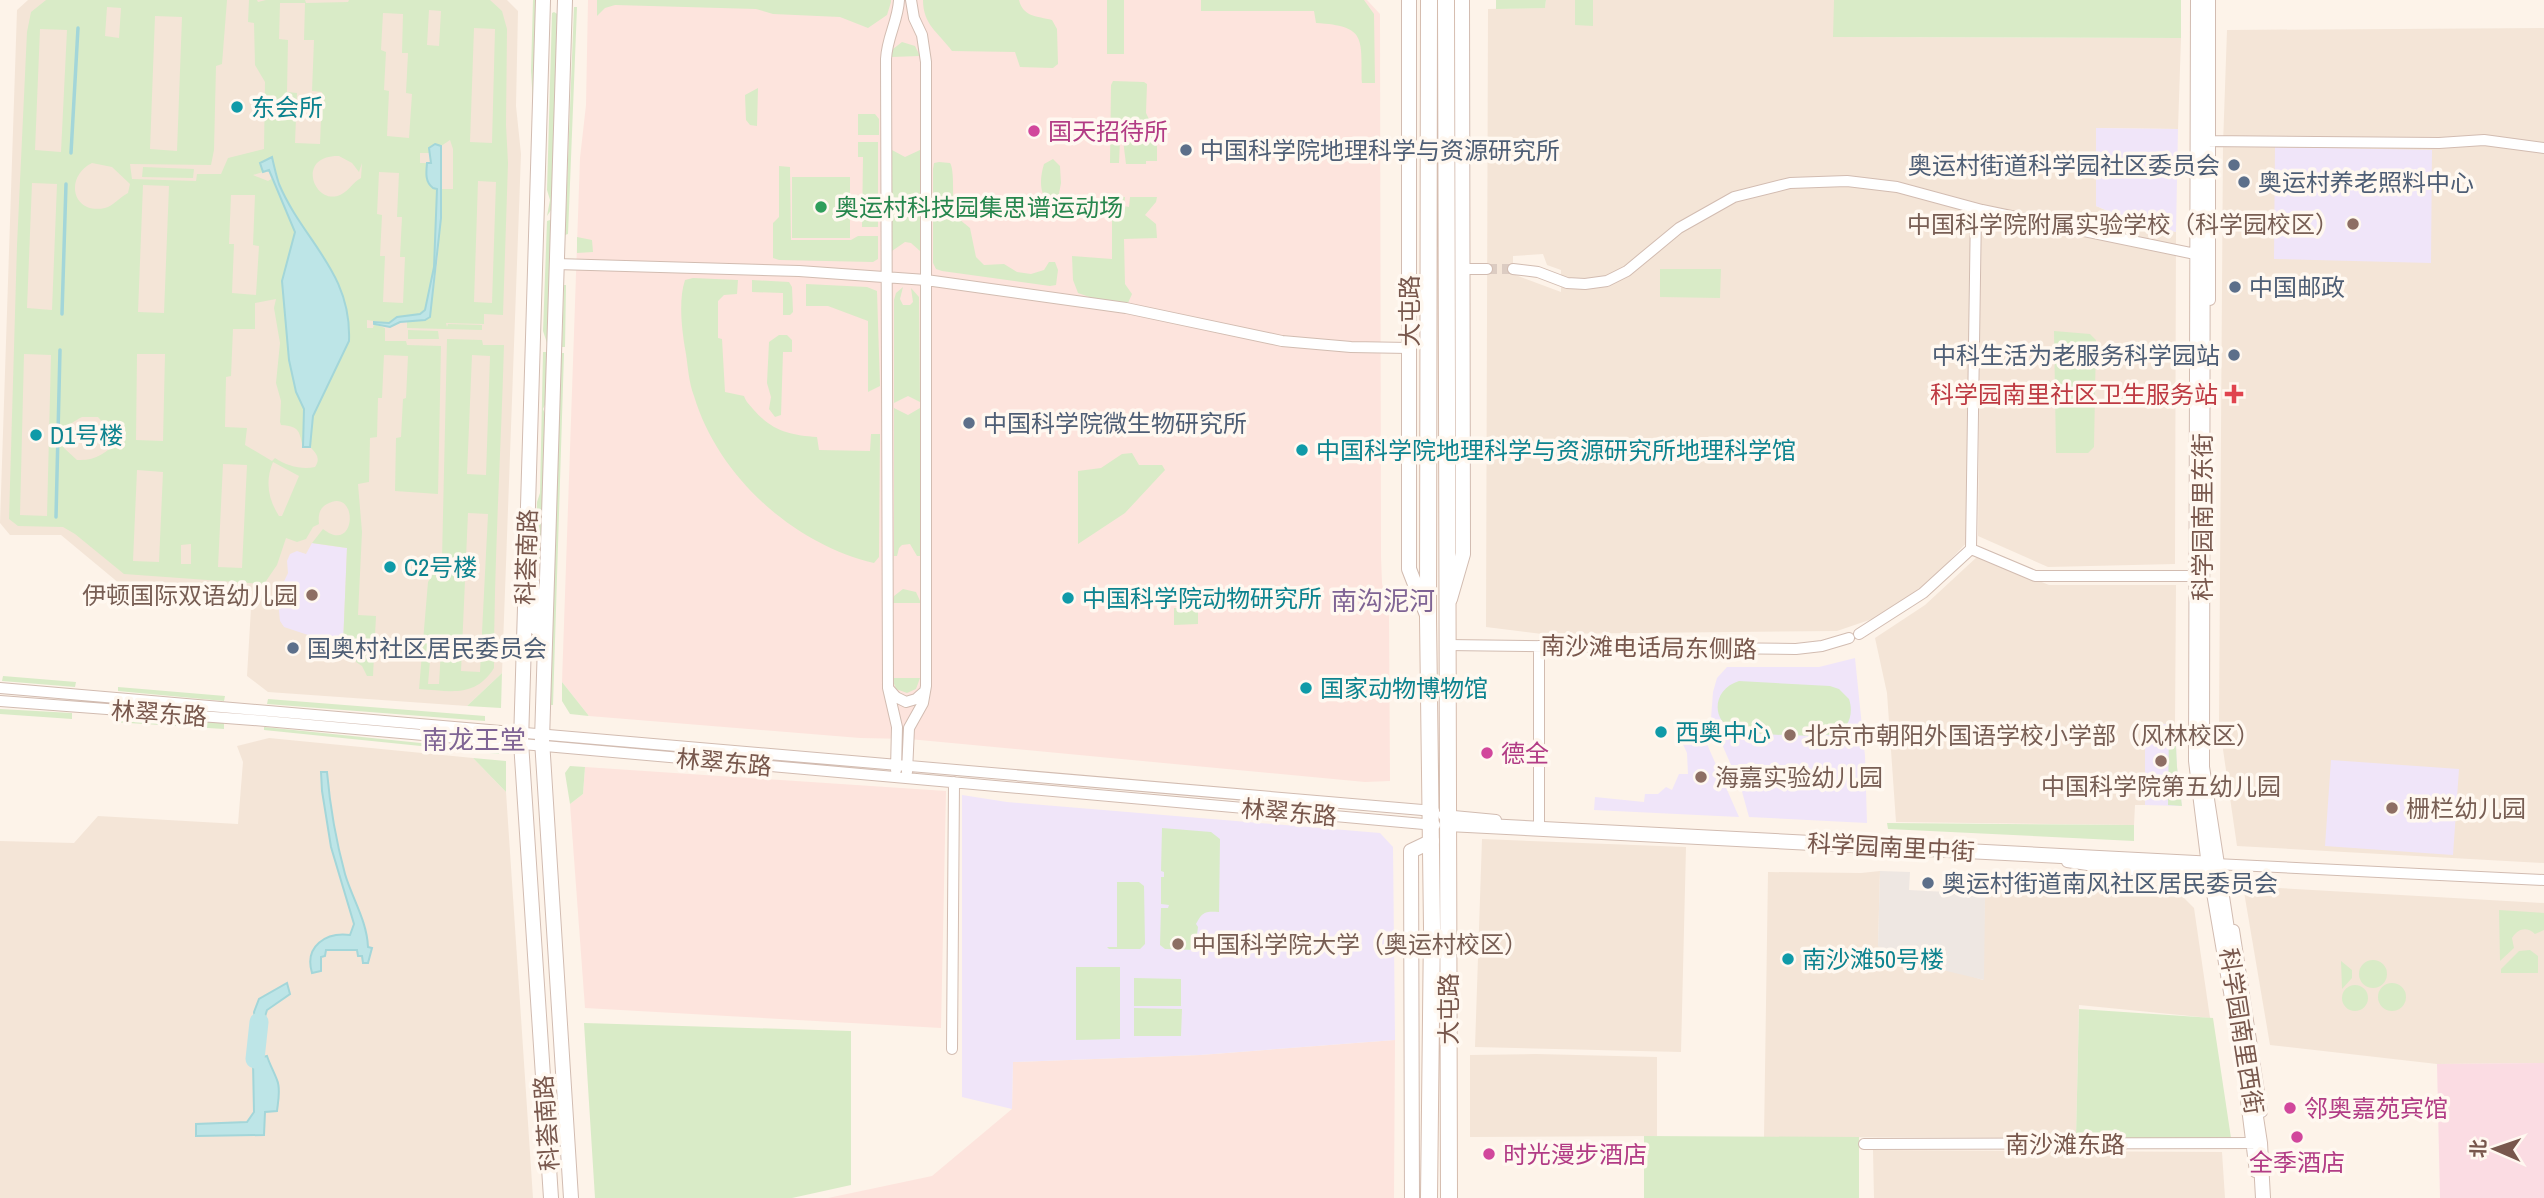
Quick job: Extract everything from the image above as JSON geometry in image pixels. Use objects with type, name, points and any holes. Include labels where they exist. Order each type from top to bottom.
[{"type":"main road","name":"大屯路","points":[[1429,0],[1429,1198]]},
{"type":"main road","name":"大屯路","points":[[1446,0],[1449,1198]]},
{"type":"main road","points":[[1431,824],[1448,821]]},
{"type":"street","points":[[899,0],[898,16],[891,28],[886,59],[888,688],[897,727],[901,772]]},
{"type":"street","points":[[901,772],[909,728],[923,703],[925,691],[926,62],[911,0]]},
{"type":"street","name":"大屯路","points":[[1409,0],[1409,569],[1428,618]]},
{"type":"street","name":"大屯路","points":[[1447,611],[1463,554],[1462,0]]},
{"type":"street","points":[[2196,0],[2203,141]]},
{"type":"street","name":"科学园南里东街","points":[[2203,0],[2202,767],[2216,866]]},
{"type":"street","points":[[2203,141],[2210,0]]},
{"type":"street","points":[[543,4],[567,3]]},
{"type":"street","name":"科荟南路","points":[[567,3],[532,741],[571,1198]]},
{"type":"street","name":"科荟南路","points":[[543,4],[526,556],[551,1198]]},
{"type":"street","points":[[891,28],[906,25],[919,29]]},
{"type":"street","points":[[2203,141],[2439,143],[2495,140],[2544,148]]},
{"type":"street","points":[[1513,270],[1538,272],[1567,283],[1607,281],[1627,271],[1679,228],[1734,197],[1790,183],[1847,181],[1897,187],[1976,209],[2203,256]]},
{"type":"street","points":[[1976,209],[1971,549],[2035,576],[2202,575]]},
{"type":"street","points":[[556,264],[888,276],[1126,308],[1282,341],[1351,347],[1409,348]]},
{"type":"street","points":[[1461,269],[1488,270]]},
{"type":"street","name":"南沙滩电话局东侧路","points":[[1447,645],[1796,649],[1822,646],[1854,636],[1923,593],[1971,549]]},
{"type":"street","points":[[1539,646],[1539,826]]},
{"type":"street","name":"林翠东路","points":[[0,688],[532,741]]},
{"type":"street","points":[[888,688],[896,697],[906,702],[916,699],[925,691]]},
{"type":"street","name":"林翠东路","points":[[0,701],[901,772],[1431,824]]},
{"type":"street","name":"林翠东路","points":[[901,772],[954,782],[1431,824]]},
{"type":"street","points":[[952,1049],[954,782]]},
{"type":"street","points":[[1448,821],[2052,861],[2122,870],[2216,866]]},
{"type":"street","name":"科学园南里中街","points":[[1448,821],[2216,866],[2544,880]]},
{"type":"street","points":[[1412,1198],[1411,851],[1431,824]]},
{"type":"street","name":"科学园南里西街","points":[[2216,866],[2241,1014],[2259,1143],[2263,1198]]},
{"type":"street","points":[[2256,1198],[2259,1143]]},
{"type":"street","points":[[2259,1143],[2270,1198]]},
{"type":"street","name":"南沙滩东路","points":[[1864,1144],[2259,1143]]},
{"type":"shaded area","points":[[28,0],[507,0],[518,11],[516,106],[521,154],[502,673],[467,706],[268,692],[247,676],[252,591],[120,584],[61,535],[10,535],[0,523],[17,10]]},
{"type":"shaded area","points":[[588,0],[1367,0],[1380,14],[1381,557],[1382,583],[1389,617],[1390,781],[1365,782],[909,739],[860,738],[589,716],[562,682]]},
{"type":"shaded area","points":[[1546,0],[1834,0],[1834,37],[2181,38],[2178,129],[2096,128],[2096,206],[2108,211],[2110,216],[2176,232],[2175,564],[2048,567],[1978,536],[1981,219],[1975,534],[1927,584],[1878,617],[1837,631],[1542,634],[1486,627],[1488,9],[1545,8]],"holes":[[[1543,254],[1547,265],[1561,270],[1561,292],[1513,274],[1513,256]]]},
{"type":"shaded area","points":[[2544,28],[2544,863],[2237,846],[2219,722],[2223,145],[2227,30]]},
{"type":"shaded area","points":[[2096,128],[2178,129],[2176,232],[2112,219],[2108,211],[2096,206]]},
{"type":"shaded area","name":"中国科学院附属实验学校（科学园校区）","points":[[2275,147],[2432,150],[2431,263],[2274,259]]},
{"type":"shaded area","name":"伊顿国际双语幼儿园","points":[[312,543],[347,548],[343,646],[327,652],[314,637],[284,627],[280,621],[278,601],[288,573],[287,561],[290,554],[297,551],[306,554]]},
{"type":"shaded area","points":[[1978,556],[2049,585],[2176,585],[2175,724],[2145,724],[2145,805],[2135,805],[2134,825],[1896,822],[1887,693],[1875,638],[1925,605]]},
{"type":"shaded area","name":"北京市朝阳外国语学校小学部（风林校区）","points":[[1855,658],[1865,756],[1867,823],[1749,817],[1741,788],[1711,719],[1717,678],[1727,667],[1819,667]]},
{"type":"shaded area","name":"中国科学院第五幼儿园","points":[[2145,724],[2175,724],[2182,806],[2145,805]]},
{"type":"shaded area","name":"海嘉实验幼儿园","points":[[1703,735],[1739,817],[1594,810],[1595,797],[1644,802],[1645,794],[1658,794],[1666,787],[1672,790],[1679,774],[1688,774],[1687,753],[1682,742]]},
{"type":"shaded area","points":[[269,738],[473,758],[506,792],[533,1198],[0,1198],[0,841],[74,843],[98,816],[238,824],[243,762],[237,746]]},
{"type":"shaded area","name":"栅栏幼儿园","points":[[2331,760],[2459,769],[2453,855],[2325,846]]},
{"type":"shaded area","points":[[585,767],[946,791],[941,1028],[585,1008],[570,804],[583,794]]},
{"type":"shaded area","name":"中国科学院大学（奥运村校区）","points":[[962,795],[1007,802],[1380,833],[1393,847],[1395,1040],[1200,1055],[1013,1062],[1012,1109],[962,1097]]},
{"type":"shaded area","points":[[1482,839],[1686,847],[1681,1052],[1475,1047]]},
{"type":"shaded area","points":[[1880,871],[1878,946],[1983,980],[1985,876],[2172,886],[2194,908],[2210,1018],[2079,1005],[2076,1138],[1764,1137],[1768,872]]},
{"type":"shaded area","points":[[1880,871],[1910,872],[1909,890],[1985,894],[1984,980],[1909,962],[1878,946]]},
{"type":"shaded area","points":[[2243,886],[2544,903],[2544,1063],[2437,1064],[2270,1045]]},
{"type":"shaded area","points":[[1395,1040],[1394,1198],[828,1198],[932,1176],[1012,1109],[1013,1062],[1200,1055]]},
{"type":"shaded area","points":[[1470,1055],[1657,1057],[1657,1136],[1470,1137]]},
{"type":"shaded area","points":[[2544,1063],[2544,1198],[2440,1198],[2437,1064]]},
{"type":"shaded area","points":[[1873,1150],[2222,1152],[2225,1198],[1874,1198]]},
{"type":"green space","points":[[46,0],[227,0],[222,64],[216,66],[214,150],[211,165],[130,164],[132,179],[196,181],[197,174],[221,174],[228,158],[264,149],[265,82],[255,65],[254,23],[248,22],[249,0],[305,0],[306,3],[349,0],[490,0],[502,11],[507,29],[508,163],[503,315],[484,314],[484,324],[446,323],[447,327],[448,324],[482,325],[482,330],[407,328],[407,322],[430,317],[438,257],[441,189],[453,189],[453,149],[450,140],[441,146],[435,144],[429,148],[429,153],[420,153],[420,163],[427,163],[427,180],[437,187],[433,272],[428,303],[421,313],[389,323],[367,320],[367,328],[373,328],[374,324],[385,328],[385,341],[441,346],[438,494],[395,491],[396,438],[401,437],[408,356],[384,355],[382,398],[378,398],[377,437],[370,438],[369,482],[358,484],[362,532],[358,615],[376,616],[373,676],[367,676],[362,666],[356,662],[356,646],[343,645],[347,548],[312,543],[323,529],[334,535],[342,534],[348,528],[349,511],[345,504],[337,501],[324,506],[320,512],[319,524],[313,527],[306,539],[297,542],[286,538],[277,565],[264,584],[124,574],[63,527],[18,526],[9,519],[17,245],[27,32],[31,12]],"holes":[[[280,3],[305,3],[304,40],[314,40],[312,91],[322,92],[320,144],[295,143],[297,93],[287,92],[288,40],[279,39]],[[107,7],[121,8],[119,38],[105,36]],[[429,10],[441,11],[439,46],[427,45]],[[383,13],[403,14],[402,53],[408,53],[406,93],[412,94],[409,138],[387,136],[389,91],[384,90],[386,52],[381,50]],[[155,16],[182,17],[177,151],[150,149]],[[474,28],[495,29],[492,143],[470,142]],[[40,29],[67,30],[61,152],[35,150]],[[339,156],[352,163],[359,172],[362,163],[361,178],[340,195],[323,193],[313,179],[317,163],[325,158]],[[271,158],[289,204],[334,276],[348,317],[349,341],[313,416],[310,447],[318,458],[315,467],[295,467],[275,458],[272,461],[245,445],[247,428],[225,427],[226,377],[231,376],[233,329],[255,329],[255,303],[276,299],[274,308],[280,343],[276,383],[281,401],[280,422],[281,425],[298,431],[303,447],[304,409],[296,392],[289,360],[282,281],[295,232],[273,178],[268,181],[253,175],[263,172],[261,163]],[[92,163],[112,167],[130,184],[128,193],[105,208],[85,206],[76,193],[78,177],[83,169]],[[379,172],[399,173],[397,217],[402,217],[400,257],[405,257],[403,303],[383,302],[385,256],[380,256],[382,215],[377,214]],[[478,181],[496,182],[492,303],[474,302]],[[32,183],[57,184],[52,310],[27,308]],[[143,185],[169,186],[164,313],[138,312]],[[231,195],[255,195],[253,245],[259,246],[256,295],[232,293],[234,244],[229,244]],[[24,354],[51,355],[47,516],[20,515]],[[137,354],[165,354],[163,441],[136,440]],[[82,417],[98,417],[119,441],[100,455],[77,460],[64,448],[65,432]],[[273,462],[299,476],[282,516],[275,510],[269,490]],[[223,464],[247,465],[242,568],[218,567]],[[137,470],[163,472],[159,562],[133,561]],[[191,544],[191,564],[181,564],[181,545]]]},
{"type":"green space","points":[[533,0],[537,0],[534,120],[531,71]]},
{"type":"green space","points":[[597,0],[891,2],[887,15],[868,28],[840,17],[773,14],[756,9],[615,5],[605,8],[597,16]]},
{"type":"green space","points":[[923,0],[1019,0],[1027,13],[1052,20],[1057,29],[1058,64],[1053,68],[1020,67],[1015,52],[952,51],[928,22]]},
{"type":"green space","points":[[1107,0],[1124,0],[1124,54],[1107,54]]},
{"type":"green space","points":[[1201,0],[1364,0],[1374,14],[1375,83],[1362,83],[1362,55],[1358,37],[1353,31],[1345,27],[1316,23],[1314,11],[1201,11]]},
{"type":"green space","points":[[1496,0],[1546,0],[1545,8],[1496,9]]},
{"type":"green space","points":[[1575,0],[1593,0],[1593,26],[1575,25]]},
{"type":"green space","points":[[1834,0],[2181,0],[2181,38],[1833,37]]},
{"type":"green space","points":[[574,7],[577,7],[568,234],[565,235]]},
{"type":"green space","points":[[554,12],[559,15],[553,207],[547,216],[550,200],[547,190]]},
{"type":"green space","points":[[902,42],[915,46],[920,56],[891,57],[893,49]]},
{"type":"green space","points":[[1113,81],[1147,84],[1146,113],[1157,136],[1157,161],[1126,164],[1123,140],[1120,140],[1119,163],[1110,163]]},
{"type":"green space","points":[[758,88],[757,126],[750,125],[746,120],[745,95]]},
{"type":"green space","points":[[858,114],[875,114],[879,119],[879,135],[858,135]]},
{"type":"green space","points":[[858,142],[878,142],[878,227],[862,227],[863,157],[858,157]]},
{"type":"green space","points":[[892,150],[905,157],[920,150],[920,251],[911,243],[905,242],[892,251]]},
{"type":"green space","points":[[1053,159],[1060,166],[1061,183],[1058,199],[1051,203],[1044,196],[1041,180],[1044,164]]},
{"type":"green space","points":[[934,163],[950,163],[952,167],[954,215],[970,228],[976,257],[984,265],[1004,264],[1017,272],[1031,274],[1044,270],[1049,262],[1055,262],[1058,270],[1056,285],[936,269],[933,263],[933,169]]},
{"type":"green space","points":[[779,166],[790,167],[791,240],[851,240],[858,236],[878,236],[878,259],[873,262],[773,258],[773,223],[779,217]]},
{"type":"green space","points":[[143,167],[194,169],[193,178],[142,177]]},
{"type":"green space","name":"奥运村科技园集思谱运动场","points":[[792,177],[850,177],[850,238],[792,238]]},
{"type":"green space","points":[[1112,197],[1125,197],[1124,206],[1129,207],[1130,197],[1157,197],[1145,215],[1156,224],[1157,238],[1124,239],[1125,284],[1132,294],[1128,303],[1092,298],[1078,293],[1073,280],[1072,256],[1112,259]]},
{"type":"green space","points":[[553,219],[548,346],[543,331],[547,221]]},
{"type":"green space","points":[[577,237],[592,240],[593,252],[577,253]]},
{"type":"green space","points":[[1660,269],[1721,269],[1720,298],[1660,297]]},
{"type":"green space","points":[[685,280],[738,280],[737,294],[724,295],[718,301],[718,338],[722,339],[725,392],[744,396],[760,416],[774,427],[798,435],[817,437],[819,450],[870,451],[871,434],[880,434],[879,557],[874,563],[844,554],[788,523],[740,479],[721,453],[705,425],[689,375],[681,307]]},
{"type":"green space","points":[[752,280],[789,282],[792,287],[793,312],[783,315],[783,293],[752,292]]},
{"type":"green space","points":[[806,284],[867,287],[877,291],[880,386],[868,392],[868,321],[828,306],[806,306]]},
{"type":"green space","points":[[564,285],[565,347],[562,347]]},
{"type":"green space","points":[[903,287],[900,299],[903,305],[913,302],[911,288],[919,297],[920,402],[908,396],[894,403],[894,300],[896,293]]},
{"type":"green space","points":[[408,330],[438,331],[439,339],[408,339]]},
{"type":"green space","points":[[2054,331],[2090,334],[2096,340],[2094,447],[2088,453],[2056,453]]},
{"type":"green space","points":[[779,335],[787,335],[792,340],[792,352],[783,352],[781,415],[775,417],[769,409],[769,342]]},
{"type":"green space","points":[[447,339],[482,340],[483,345],[504,345],[494,668],[479,684],[452,691],[419,689],[428,582],[442,559]],"holes":[[[472,355],[490,356],[486,475],[467,474]],[[468,513],[488,514],[480,672],[461,671]],[[431,649],[441,649],[439,684],[428,684]]]},
{"type":"green space","points":[[543,352],[550,352],[547,400],[543,409],[547,419],[542,561],[535,567],[537,502],[540,493]]},
{"type":"green space","points":[[561,353],[564,353],[553,705],[550,705]]},
{"type":"green space","points":[[894,408],[908,415],[920,408],[920,556],[917,556],[910,544],[902,545],[897,556],[894,556]]},
{"type":"green space","points":[[1132,453],[1139,465],[1162,465],[1165,470],[1125,513],[1078,544],[1078,471],[1101,468],[1122,454]]},
{"type":"green space","points":[[903,589],[916,592],[921,603],[892,603],[894,596]]},
{"type":"green space","points":[[1174,608],[1198,608],[1198,624],[1174,625]]},
{"type":"green space","points":[[502,673],[501,708],[467,706]]},
{"type":"green space","points":[[3,676],[76,682],[75,687],[2,681]]},
{"type":"green space","points":[[892,678],[920,678],[916,689],[907,693],[896,689]]},
{"type":"green space","points":[[1739,681],[1830,686],[1839,689],[1849,699],[1849,721],[1838,732],[1825,735],[1734,731],[1721,719],[1718,705],[1724,690]]},
{"type":"green space","points":[[562,682],[589,716],[570,714],[562,701]]},
{"type":"green space","points":[[118,687],[225,696],[224,701],[118,691]]},
{"type":"green space","points":[[268,699],[485,716],[485,721],[267,704]]},
{"type":"green space","points":[[0,709],[72,713],[72,719],[0,714]]},
{"type":"green space","points":[[114,716],[224,723],[224,729],[113,722]]},
{"type":"green space","points":[[2169,724],[2175,724],[2182,806],[2168,805]]},
{"type":"green space","points":[[264,727],[499,751],[499,754],[264,730]]},
{"type":"green space","points":[[473,758],[506,761],[506,792]]},
{"type":"green space","points":[[570,766],[585,767],[583,794],[570,804],[565,773]]},
{"type":"green space","points":[[1887,823],[2134,825],[2134,841],[1888,829]]},
{"type":"green space","points":[[1162,828],[1211,832],[1220,839],[1219,912],[1204,913],[1198,920],[1195,950],[1165,949],[1160,945],[1161,908],[1168,908],[1169,905],[1161,904],[1161,877],[1164,877],[1164,872],[1161,871]]},
{"type":"green space","points":[[1117,882],[1139,882],[1144,886],[1145,944],[1140,949],[1107,947],[1117,947]]},
{"type":"green space","points":[[2499,910],[2544,913],[2544,930],[2535,934],[2525,929],[2517,932],[2512,938],[2514,948],[2500,961]]},
{"type":"green space","points":[[2530,950],[2538,956],[2538,973],[2501,973],[2501,969],[2519,951]]},
{"type":"green space","points":[[2373,960],[2383,964],[2387,974],[2383,984],[2373,988],[2363,984],[2359,974],[2363,964]]},
{"type":"green space","points":[[2341,961],[2352,970],[2352,978],[2342,989]]},
{"type":"green space","points":[[1076,967],[1120,967],[1120,1039],[1076,1040]]},
{"type":"green space","points":[[1134,978],[1181,979],[1181,1006],[1134,1006]]},
{"type":"green space","points":[[2392,983],[2402,987],[2406,997],[2402,1007],[2392,1011],[2382,1007],[2378,997],[2382,987]]},
{"type":"green space","points":[[2355,985],[2364,989],[2368,998],[2364,1007],[2355,1011],[2346,1007],[2342,998],[2346,989]]},
{"type":"green space","points":[[1134,1008],[1182,1009],[1181,1036],[1134,1036]]},
{"type":"green space","points":[[2079,1009],[2213,1018],[2231,1138],[2076,1138]]},
{"type":"green space","points":[[584,1023],[851,1031],[851,1185],[792,1198],[595,1198]]},
{"type":"green space","points":[[1644,1136],[1859,1137],[1859,1198],[1644,1198]]},
{"type":"water","points":[[435,144],[441,146],[441,218],[430,317],[425,320],[400,322],[390,327],[374,324],[389,323],[397,317],[420,314],[425,310],[434,267],[437,189],[429,183],[426,170],[427,163],[431,163],[429,148]]},
{"type":"water","points":[[272,157],[279,184],[334,276],[343,295],[348,317],[349,341],[313,416],[310,447],[303,447],[304,409],[296,392],[289,360],[282,281],[295,232],[269,170],[263,172],[260,163]]},
{"type":"water","points":[[321,772],[327,772],[342,862],[365,928],[368,947],[372,948],[368,963],[363,963],[357,950],[326,950],[325,956],[321,957],[321,971],[312,973],[310,963],[314,948],[333,936],[350,935],[354,924],[331,847]]},
{"type":"water","points":[[287,983],[290,994],[267,1010],[263,1023],[255,1019],[254,1012],[259,999]]},
{"type":"water","points":[[267,1056],[278,1084],[279,1096],[277,1111],[265,1112],[264,1135],[196,1136],[196,1124],[247,1122],[254,1112],[253,1062]]},
{"type":"waterway","points":[[71,153],[78,28]]},
{"type":"waterway","points":[[62,314],[66,184]]},
{"type":"waterway","points":[[56,517],[60,350]]},
{"type":"waterway","points":[[255,1059],[259,1022]]},
{"type":"tunnel","points":[[1487,269],[1513,269]]},
{"type":"place","name":"东会所","points":[[237,107]]},
{"type":"place","name":"国天招待所","points":[[1034,131]]},
{"type":"place","name":"中国科学院地理科学与资源研究所","points":[[1186,150]]},
{"type":"place","name":"奥运村街道科学园社区委员会","points":[[2234,165]]},
{"type":"place","name":"奥运村养老照料中心","points":[[2244,182]]},
{"type":"place","name":"奥运村科技园集思谱运动场","points":[[821,207]]},
{"type":"place","name":"中国科学院附属实验学校（科学园校区）","points":[[2353,224]]},
{"type":"place","name":"中国邮政","points":[[2235,287]]},
{"type":"place","name":"中科生活为老服务科学园站","points":[[2234,355]]},
{"type":"place","name":"科学园南里社区卫生服务站","points":[[2234,394]]},
{"type":"place","name":"中国科学院微生物研究所","points":[[969,423]]},
{"type":"place","name":"D1号楼","points":[[36,435]]},
{"type":"place","name":"中国科学院地理科学与资源研究所地理科学馆","points":[[1302,450]]},
{"type":"place","name":"C2号楼","points":[[390,567]]},
{"type":"place","name":"伊顿国际双语幼儿园","points":[[312,595]]},
{"type":"place","name":"中国科学院动物研究所","points":[[1068,598]]},
{"type":"place","name":"国奥村社区居民委员会","points":[[293,648]]},
{"type":"place","name":"国家动物博物馆","points":[[1306,688]]},
{"type":"place","name":"西奥中心","points":[[1661,732]]},
{"type":"place","name":"北京市朝阳外国语学校小学部（风林校区）","points":[[1790,735]]},
{"type":"place","name":"德全","points":[[1487,753]]},
{"type":"place","name":"中国科学院第五幼儿园","points":[[2161,761]]},
{"type":"place","name":"海嘉实验幼儿园","points":[[1701,777]]},
{"type":"place","name":"栅栏幼儿园","points":[[2392,808]]},
{"type":"place","name":"奥运村街道南风社区居民委员会","points":[[1928,883]]},
{"type":"place","name":"中国科学院大学（奥运村校区）","points":[[1178,944]]},
{"type":"place","name":"南沙滩50号楼","points":[[1788,959]]},
{"type":"place","name":"邻奥嘉苑宾馆","points":[[2290,1108]]},
{"type":"place","name":"全季酒店","points":[[2297,1137]]},
{"type":"place","name":"时光漫步酒店","points":[[1489,1154]]},
{"type":"district","name":"南沟泥河","points":[[1383,600]]},
{"type":"district","name":"南龙王堂","points":[[474,739]]}]
